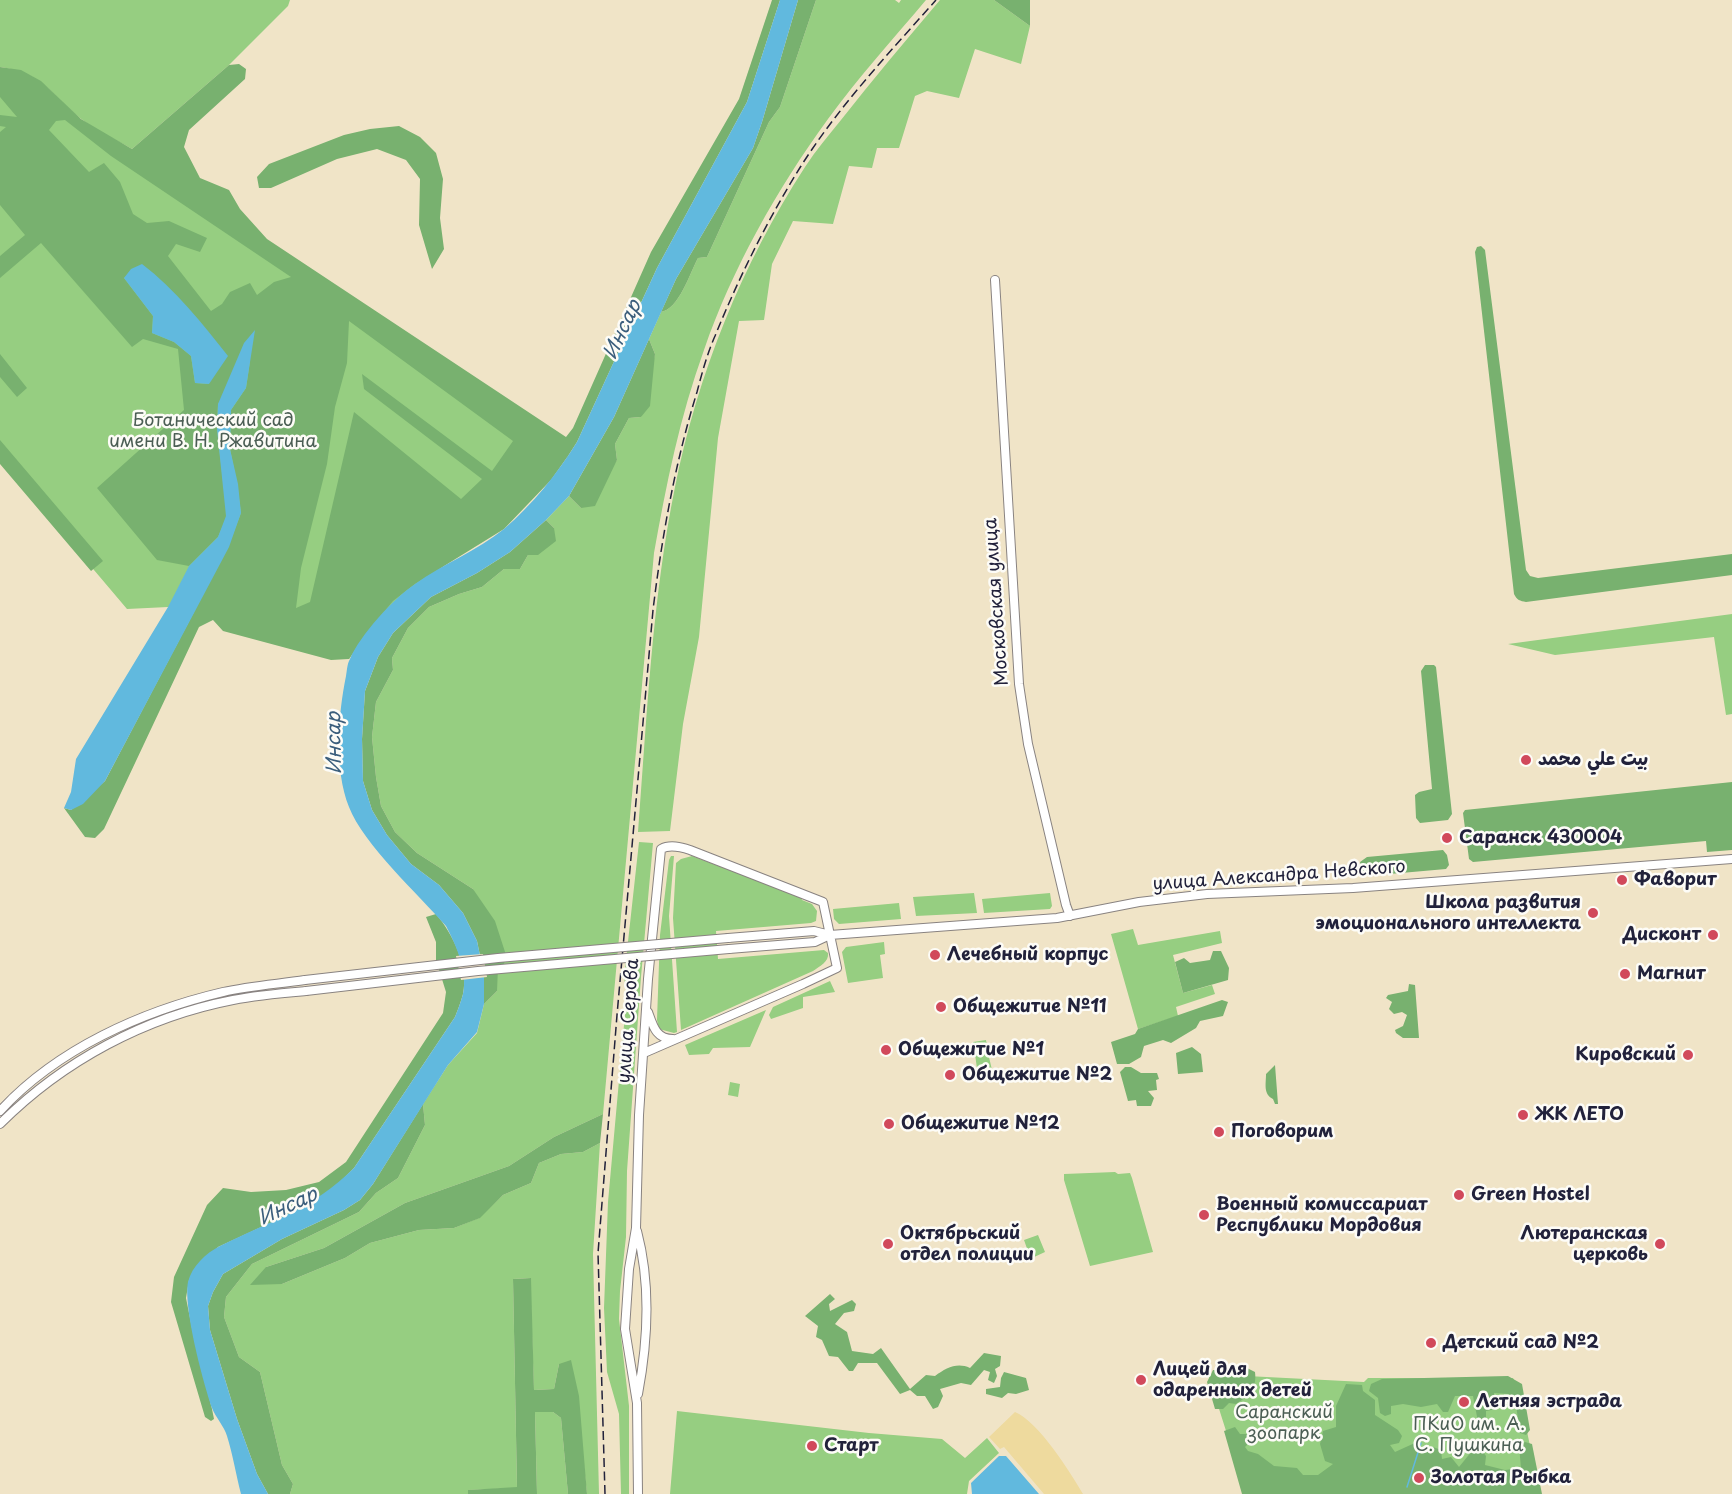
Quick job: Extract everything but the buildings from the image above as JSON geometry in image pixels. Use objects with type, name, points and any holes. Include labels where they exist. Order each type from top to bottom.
[{"type":"main road","name":"Московская улица","points":[[995,280],[1018,684],[1033,766],[1070,916]]},
{"type":"main road","name":"улица Серова","points":[[638,1494],[637,1403],[626,1329],[629,1269],[636,1228],[646,1007],[661,849],[666,846],[678,846],[823,902],[830,935]]},
{"type":"main road","name":"улица Александра Невского","points":[[830,935],[1070,916],[1139,902],[1218,893],[1353,888],[1732,859]]},
{"type":"main road","points":[[0,1112],[41,1075],[75,1052],[143,1017],[188,1001],[225,992],[305,980],[498,958],[814,931],[830,935]]},
{"type":"main road","points":[[0,1124],[31,1095],[100,1048],[149,1025],[214,1004],[249,997],[478,971],[815,942],[830,935]]},
{"type":"main road","points":[[644,1053],[837,968],[830,935]]},
{"type":"main road","points":[[646,1007],[658,1035],[669,1039],[679,1038]]},
{"type":"main road","points":[[642,1072],[650,1056],[662,1045]]},
{"type":"main road","name":"улица Серова","points":[[636,1228],[645,1279],[646,1337],[637,1403]]},
{"type":"main road","points":[[626,1329],[630,1340],[642,1342],[646,1337]]},
{"type":"green space","points":[[0,0],[290,0],[288,6],[229,65],[132,149],[86,122],[36,79],[15,70],[0,67]]},
{"type":"green space","name":"Ботанический сад имени В. Н. Ржавитина","points":[[772,0],[780,0],[747,102],[657,268],[577,442],[551,480],[504,529],[415,584],[393,601],[349,659],[331,660],[223,631],[213,620],[199,627],[104,829],[95,838],[85,837],[64,808],[71,810],[105,781],[228,547],[241,513],[230,449],[231,410],[246,388],[250,361],[218,404],[217,429],[227,516],[218,537],[189,566],[157,560],[97,488],[184,410],[178,349],[143,339],[132,347],[41,243],[0,278],[0,256],[25,235],[0,205],[0,132],[6,127],[0,126],[0,115],[17,117],[0,97],[0,67],[21,70],[41,81],[81,119],[132,149],[229,65],[239,64],[246,69],[245,79],[189,130],[184,147],[200,178],[229,190],[240,209],[267,239],[566,437],[573,428],[651,252],[739,99]],"holes":[[[65,120],[111,156],[291,277],[274,282],[257,295],[250,283],[230,292],[222,304],[211,311],[168,256],[176,244],[200,252],[207,238],[169,221],[147,223],[133,214],[120,182],[104,163],[89,172],[49,130],[56,121]],[[141,265],[182,303],[209,384],[195,383],[191,356],[174,342],[152,333],[153,316],[124,278]],[[349,321],[513,441],[492,471],[362,374],[364,389],[482,479],[461,499],[354,412],[310,602],[296,608],[301,568],[327,464],[335,407],[347,363]]]},
{"type":"green space","points":[[798,0],[816,0],[780,107],[769,122],[707,257],[698,258],[679,298],[661,312],[676,279],[753,148]]},
{"type":"green space","points":[[816,0],[895,0],[899,3],[901,0],[926,0],[839,104],[774,201],[742,260],[715,320],[688,400],[669,476],[654,553],[603,1114],[554,1137],[509,1166],[405,1203],[324,1248],[266,1267],[282,1284],[345,1258],[370,1243],[419,1230],[454,1228],[479,1218],[503,1195],[531,1183],[539,1163],[561,1154],[583,1152],[600,1143],[593,1254],[599,1494],[587,1494],[583,1456],[559,1364],[554,1389],[534,1390],[530,1278],[513,1279],[517,1488],[468,1490],[468,1494],[290,1494],[293,1484],[282,1465],[260,1372],[239,1357],[224,1317],[226,1297],[252,1264],[359,1212],[376,1193],[398,1178],[425,1125],[423,1104],[448,1065],[477,1033],[484,1004],[497,991],[473,889],[417,853],[395,832],[381,806],[372,737],[376,702],[393,670],[392,658],[408,628],[429,607],[482,587],[504,569],[520,569],[528,555],[554,528],[546,520],[569,496],[581,508],[617,460],[615,444],[629,418],[641,417],[655,354],[649,339],[661,312],[679,298],[698,258],[707,257],[769,122],[780,107]]},
{"type":"green space","points":[[940,0],[994,0],[1030,26],[1021,64],[975,49],[959,98],[927,91],[915,96],[899,148],[877,148],[872,168],[849,166],[833,224],[793,221],[772,264],[764,320],[739,321],[718,438],[699,637],[683,724],[670,831],[638,832],[651,659],[667,530],[685,444],[710,361],[742,281],[761,242],[805,167],[865,89]]},
{"type":"green space","points":[[994,0],[1030,0],[1030,26]]},
{"type":"green space","name":"Ботанический сад имени В. Н. Ржавитина","points":[[0,70],[568,456],[366,634],[349,659],[209,615],[168,607],[127,609],[0,459]]},
{"type":"green space","points":[[399,126],[420,137],[436,153],[443,179],[440,218],[444,249],[432,269],[419,225],[420,179],[406,160],[377,149],[337,159],[271,188],[259,188],[257,177],[269,164],[344,135]]},
{"type":"green space","points":[[1481,246],[1485,250],[1526,570],[1530,576],[1538,578],[1732,554],[1732,575],[1526,602],[1516,598],[1475,252],[1477,247]]},
{"type":"green space","points":[[649,339],[655,354],[650,406],[641,417],[629,418],[615,444],[617,460],[595,506],[581,508],[569,496],[614,417]]},
{"type":"green space","points":[[0,354],[27,388],[17,397],[0,377]]},
{"type":"green space","points":[[0,440],[103,561],[91,571],[0,464]]},
{"type":"green space","points":[[546,520],[554,528],[556,541],[538,555],[528,555],[520,569],[504,569],[482,587],[429,607],[408,628],[392,658],[393,670],[376,702],[372,737],[376,777],[381,806],[395,832],[417,853],[473,889],[495,921],[506,955],[504,964],[498,968],[497,991],[484,1004],[484,975],[477,941],[463,913],[439,885],[411,864],[387,835],[372,810],[363,781],[362,739],[365,691],[378,657],[393,633],[431,597],[477,573],[510,552]]},
{"type":"green space","points":[[1732,614],[1732,714],[1726,715],[1714,637],[1555,655],[1508,644]]},
{"type":"green space","points":[[1425,665],[1436,667],[1452,814],[1448,820],[1420,823],[1416,818],[1415,795],[1432,789],[1421,671]]},
{"type":"green space","points":[[1732,782],[1732,850],[1707,852],[1706,841],[1473,862],[1469,859],[1463,813],[1465,810]]},
{"type":"green space","points":[[639,842],[653,843],[641,977],[627,1171],[626,1237],[620,1291],[619,1319],[629,1406],[629,1494],[621,1494],[619,1414],[607,1372],[604,1308],[608,1202],[627,992],[624,978]]},
{"type":"green space","points":[[1443,850],[1447,855],[1449,865],[1446,869],[1367,876],[1362,871],[1360,862],[1367,857]]},
{"type":"green space","points":[[671,856],[674,856],[669,916],[677,1032],[674,1033],[659,1029],[657,1020],[660,935]]},
{"type":"green space","points":[[692,856],[801,897],[802,900],[812,904],[817,911],[816,921],[811,923],[716,931],[718,959],[824,950],[828,956],[824,964],[813,971],[681,1030],[673,918],[676,863]]},
{"type":"green space","points":[[974,893],[977,913],[916,916],[913,897]]},
{"type":"green space","points":[[1050,893],[1052,906],[1050,909],[984,913],[982,899]]},
{"type":"green space","points":[[899,903],[901,919],[839,924],[834,919],[833,909]]},
{"type":"green space","points":[[436,914],[454,941],[462,962],[463,994],[455,1017],[354,1168],[337,1185],[309,1205],[218,1247],[189,1280],[186,1298],[212,1409],[214,1419],[211,1421],[205,1417],[171,1302],[174,1277],[207,1205],[223,1188],[251,1192],[286,1190],[319,1182],[346,1162],[443,1013],[446,992],[436,960],[436,942],[426,917]]},
{"type":"green space","points":[[1133,929],[1138,945],[1220,931],[1222,943],[1173,955],[1183,993],[1212,985],[1215,994],[1176,1007],[1178,1016],[1138,1029],[1111,934]]},
{"type":"green space","points":[[884,942],[885,954],[880,955],[883,978],[848,983],[842,952],[846,947]]},
{"type":"green space","points":[[1213,951],[1221,951],[1229,968],[1228,980],[1183,993],[1175,962],[1184,958],[1190,963],[1210,960]]},
{"type":"green space","points":[[830,981],[835,992],[803,997],[803,1008],[771,1019],[769,1015],[773,1007]]},
{"type":"green space","points":[[1409,984],[1415,985],[1419,1038],[1403,1038],[1396,1033],[1395,1030],[1403,1026],[1407,1015],[1402,1012],[1394,1014],[1389,1009],[1392,1002],[1386,998],[1388,995],[1408,991]]},
{"type":"green space","points":[[1222,1000],[1228,1002],[1223,1016],[1200,1021],[1196,1028],[1171,1043],[1163,1040],[1144,1046],[1141,1057],[1129,1064],[1117,1064],[1111,1042],[1135,1034],[1138,1029]]},
{"type":"green space","points":[[766,1010],[750,1047],[713,1048],[709,1054],[689,1055],[685,1045]]},
{"type":"green space","points":[[986,1040],[988,1052],[974,1053],[973,1042]]},
{"type":"green space","points":[[1192,1047],[1201,1054],[1203,1072],[1178,1074],[1176,1053]]},
{"type":"green space","points":[[988,1053],[993,1074],[978,1076],[975,1054]]},
{"type":"green space","points":[[1275,1065],[1278,1104],[1275,1104],[1266,1088],[1266,1074]]},
{"type":"green space","points":[[1125,1067],[1131,1067],[1141,1073],[1157,1073],[1159,1079],[1156,1080],[1157,1090],[1148,1091],[1154,1098],[1151,1106],[1137,1106],[1136,1100],[1128,1101],[1120,1072]]},
{"type":"green space","points":[[730,1082],[740,1084],[738,1097],[728,1095]]},
{"type":"green space","points":[[423,1104],[425,1125],[398,1178],[376,1193],[359,1212],[252,1264],[226,1297],[224,1317],[239,1357],[260,1372],[282,1465],[293,1484],[290,1494],[268,1494],[257,1474],[237,1419],[210,1330],[208,1306],[213,1292],[223,1274],[282,1239],[360,1200],[373,1184]]},
{"type":"green space","points":[[603,1114],[600,1143],[583,1152],[561,1154],[539,1163],[531,1183],[503,1195],[480,1218],[454,1228],[419,1230],[370,1243],[345,1258],[282,1284],[250,1285],[266,1267],[324,1248],[405,1203],[509,1166],[554,1137]]},
{"type":"green space","points":[[1130,1173],[1153,1252],[1090,1266],[1064,1174]]},
{"type":"green space","points":[[1038,1235],[1045,1252],[1032,1258],[1024,1240]]},
{"type":"green space","points":[[531,1278],[534,1390],[554,1389],[559,1364],[571,1360],[579,1396],[587,1494],[568,1494],[561,1418],[553,1412],[535,1412],[537,1494],[468,1494],[468,1490],[517,1487],[513,1279]]},
{"type":"green space","points":[[830,1294],[835,1299],[829,1304],[830,1311],[852,1300],[856,1304],[854,1311],[844,1313],[835,1324],[847,1332],[852,1351],[873,1354],[881,1348],[910,1389],[926,1375],[935,1376],[947,1368],[956,1366],[970,1368],[984,1353],[1001,1356],[1000,1366],[995,1369],[997,1376],[994,1383],[988,1380],[990,1372],[984,1370],[971,1385],[961,1383],[940,1389],[943,1396],[938,1407],[933,1409],[925,1396],[917,1396],[910,1390],[900,1394],[877,1363],[858,1363],[853,1371],[849,1371],[838,1357],[829,1356],[822,1340],[816,1337],[818,1326],[805,1316]]},
{"type":"green space","points":[[1247,1368],[1255,1372],[1252,1391],[1236,1404],[1229,1403],[1223,1409],[1215,1409],[1207,1382],[1213,1370],[1240,1371]]},
{"type":"green space","points":[[1004,1372],[1026,1378],[1029,1390],[1016,1394],[1008,1393],[1002,1398],[986,1394],[986,1389],[1000,1387]]},
{"type":"green space","name":"ПКиО им. А. С. Пушкина","points":[[1208,1374],[1364,1382],[1368,1378],[1513,1378],[1518,1388],[1540,1494],[1246,1494]]},
{"type":"green space","points":[[1508,1376],[1522,1384],[1530,1430],[1526,1435],[1520,1433],[1516,1405],[1509,1394],[1494,1393],[1496,1409],[1486,1411],[1486,1425],[1479,1427],[1473,1396],[1455,1396],[1448,1412],[1443,1412],[1437,1404],[1421,1407],[1403,1404],[1391,1406],[1391,1414],[1385,1416],[1380,1413],[1378,1398],[1369,1391],[1371,1384],[1382,1379]]},
{"type":"green space","points":[[1346,1384],[1362,1385],[1363,1391],[1375,1400],[1375,1415],[1398,1430],[1402,1436],[1399,1443],[1390,1445],[1395,1452],[1417,1442],[1423,1450],[1433,1447],[1441,1450],[1442,1459],[1451,1457],[1459,1467],[1472,1451],[1481,1449],[1486,1456],[1485,1465],[1505,1470],[1521,1468],[1519,1446],[1525,1442],[1532,1444],[1542,1494],[1242,1494],[1224,1431],[1235,1427],[1240,1434],[1250,1434],[1253,1439],[1245,1447],[1248,1451],[1258,1454],[1274,1466],[1297,1468],[1303,1475],[1318,1475],[1333,1464],[1325,1461],[1320,1444],[1323,1431],[1336,1427],[1336,1406]]},
{"type":"green space","name":"Старт","points":[[677,1411],[942,1439],[965,1458],[987,1438],[999,1453],[969,1481],[967,1494],[670,1494]]},
{"type":"green space","points":[[535,1412],[553,1412],[561,1418],[568,1494],[537,1494]]},
{"type":"sand","points":[[1015,1412],[1024,1417],[1044,1437],[1083,1494],[1044,1494],[1004,1447],[1000,1449],[989,1437]]},
{"type":"water","points":[[780,0],[798,0],[753,148],[676,279],[614,417],[569,496],[510,552],[477,573],[431,597],[393,633],[378,657],[365,691],[362,739],[363,781],[372,810],[387,835],[411,864],[439,885],[463,913],[477,941],[484,975],[484,1004],[477,1032],[448,1065],[373,1184],[360,1200],[282,1239],[223,1274],[213,1292],[208,1306],[210,1330],[237,1419],[257,1474],[268,1494],[241,1494],[227,1436],[212,1408],[195,1345],[188,1309],[187,1294],[190,1276],[200,1261],[215,1249],[307,1204],[339,1182],[354,1168],[455,1017],[464,986],[460,959],[446,926],[379,853],[366,837],[349,807],[341,776],[339,725],[349,661],[369,628],[397,598],[426,577],[483,544],[515,519],[553,477],[577,442],[657,268],[747,102]]},
{"type":"water","points":[[142,264],[199,319],[228,356],[209,384],[195,383],[191,356],[174,342],[152,333],[153,316],[124,278],[131,269]]},
{"type":"water","points":[[255,330],[246,388],[231,410],[230,449],[238,484],[241,513],[229,547],[105,781],[83,804],[71,810],[64,808],[71,792],[76,759],[168,607],[189,566],[218,537],[226,516],[217,429],[218,404],[244,343]]},
{"type":"water","points":[[999,1456],[1006,1456],[1039,1494],[972,1494],[971,1483]]},
{"type":"pier","points":[[483,954],[487,977],[461,980],[456,956]]},
{"type":"waterway","points":[[1407,1487],[1421,1443]]},
{"type":"railway","points":[[605,1494],[598,1253],[653,610],[665,527],[676,473],[689,419],[710,350],[744,270],[777,207],[801,166],[832,122],[865,80],[936,0]]},
{"type":"place","name":"بيت علي محمد","points":[[1526,760]]},
{"type":"place","name":"Саранск 430004","points":[[1447,838]]},
{"type":"place","name":"Фаворит","points":[[1622,880]]},
{"type":"place","name":"Школа развития эмоционального интеллекта","points":[[1593,913]]},
{"type":"place","name":"Дисконт","points":[[1713,935]]},
{"type":"place","name":"Лечебный корпус","points":[[935,955]]},
{"type":"place","name":"Магнит","points":[[1625,974]]},
{"type":"place","name":"Общежитие №11","points":[[941,1007]]},
{"type":"place","name":"Общежитие №1","points":[[886,1050]]},
{"type":"place","name":"Кировский","points":[[1688,1055]]},
{"type":"place","name":"Общежитие №2","points":[[950,1075]]},
{"type":"place","name":"ЖК ЛЕТО","points":[[1523,1115]]},
{"type":"place","name":"Общежитие №12","points":[[889,1124]]},
{"type":"place","name":"Поговорим","points":[[1219,1132]]},
{"type":"place","name":"Green Hostel","points":[[1459,1195]]},
{"type":"place","name":"Военный комиссариат Республики Мордовия","points":[[1204,1215]]},
{"type":"place","name":"Октябрьский отдел полиции","points":[[888,1244]]},
{"type":"place","name":"Лютеранская церковь","points":[[1660,1244]]},
{"type":"place","name":"Детский сад №2","points":[[1431,1343]]},
{"type":"place","name":"Лицей для одаренных детей","points":[[1141,1380]]},
{"type":"place","name":"Летняя эстрада","points":[[1464,1402]]},
{"type":"place","name":"Старт","points":[[812,1446]]},
{"type":"place","name":"Золотая Рыбка","points":[[1419,1478]]},
{"type":"water label","name":"Инсар","points":[[623,330]]},
{"type":"water label","name":"Инсар","points":[[335,743]]},
{"type":"water label","name":"Инсар","points":[[288,1207]]},
{"type":"park label","name":"Саранский зоопарк","points":[[1284,1423]]}]
